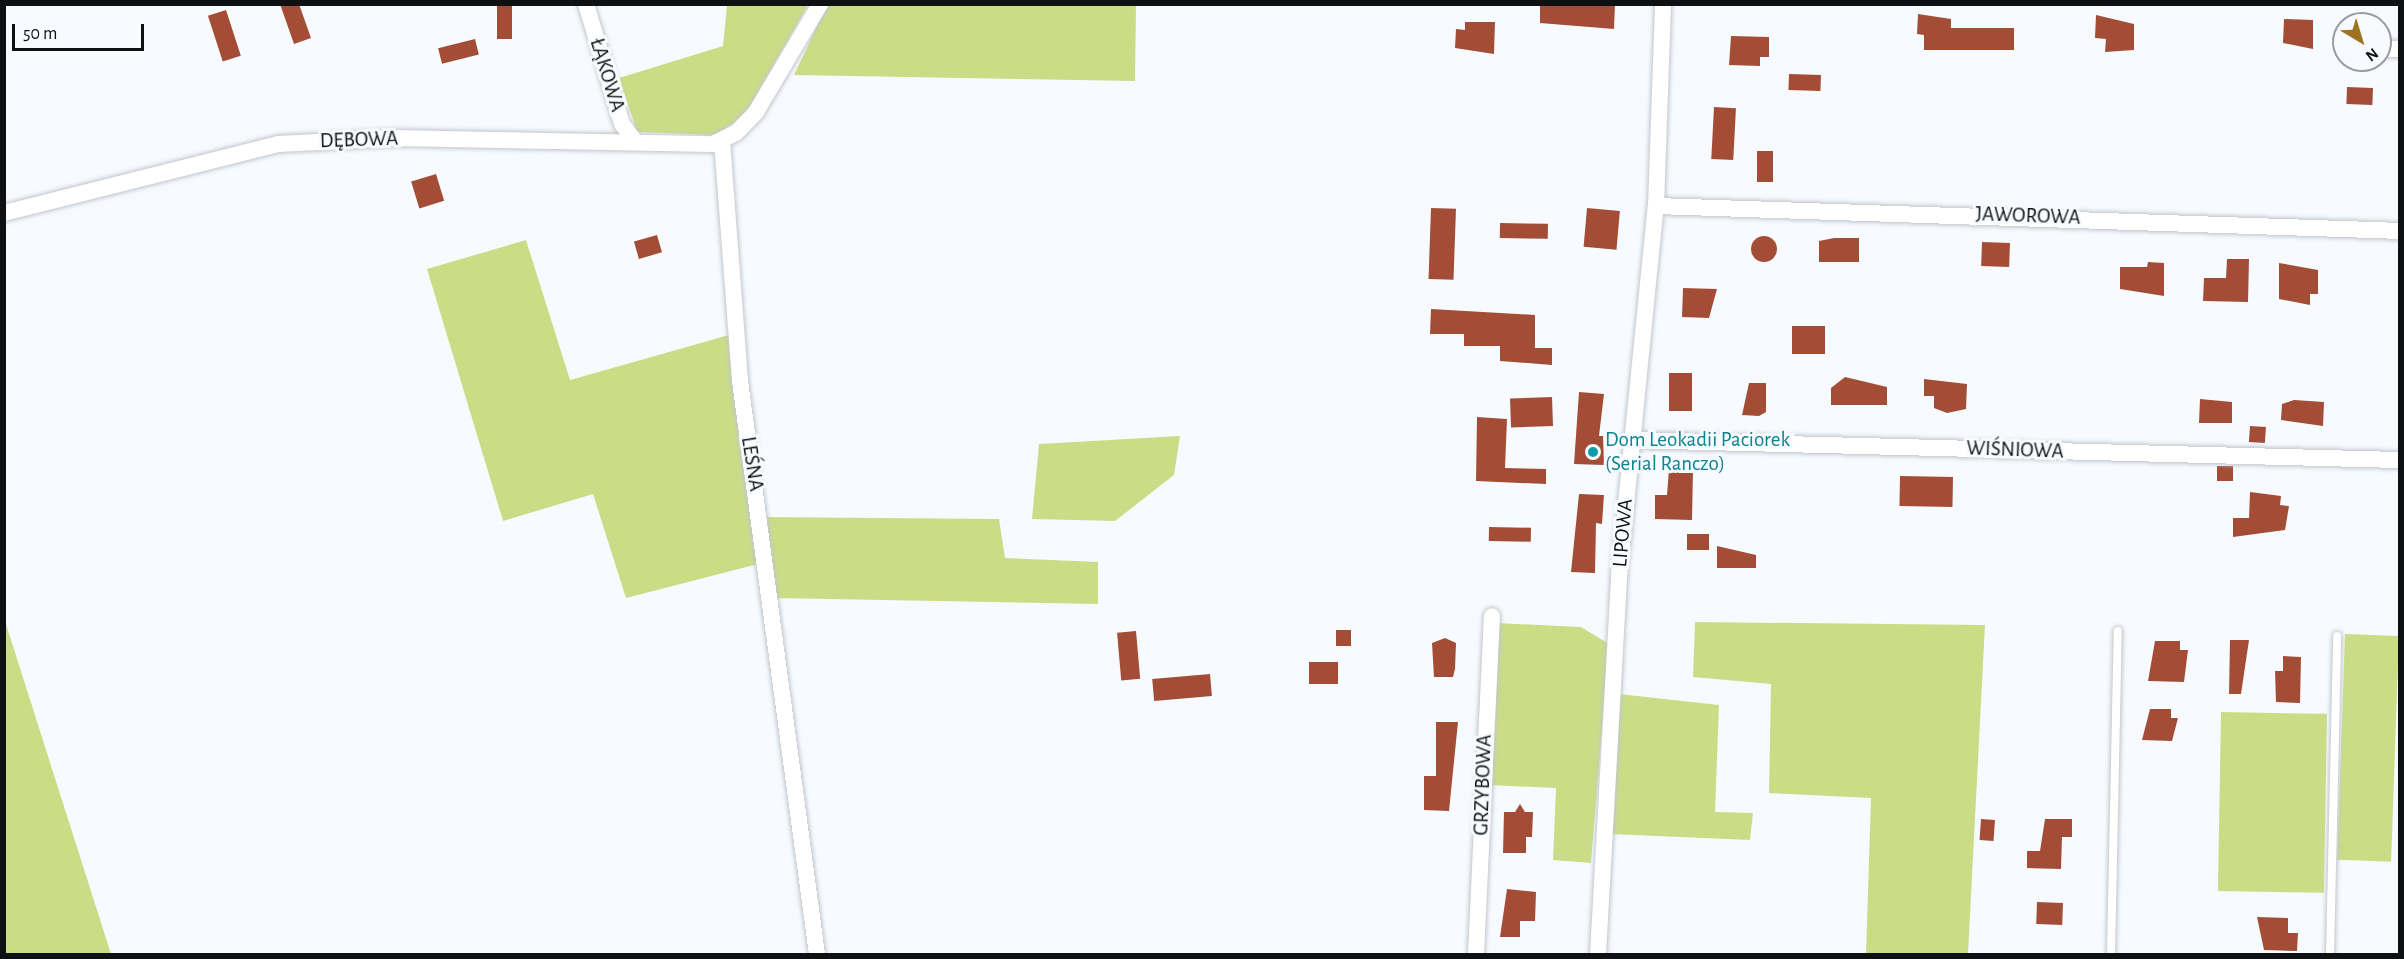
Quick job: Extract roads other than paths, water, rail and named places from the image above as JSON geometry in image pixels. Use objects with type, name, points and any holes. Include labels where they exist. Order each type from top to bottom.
[{"type":"street","name":"ŁĄKOWA","points":[[586,4],[622,124],[635,141]]},
{"type":"street","points":[[722,141],[756,112],[820,4]]},
{"type":"street","name":"LIPOWA","points":[[1598,954],[1630,440],[1656,206],[1663,4]]},
{"type":"street","name":"DĘBOWA","points":[[4,213],[278,144],[394,138],[722,141]]},
{"type":"street","name":"LEŚNA","points":[[722,141],[740,381],[818,954]]},
{"type":"street","name":"JAWOROWA","points":[[1656,206],[2400,231]]},
{"type":"street","name":"WIŚNIOWA","points":[[1630,440],[2400,460]]},
{"type":"street","name":"GRZYBOWA","points":[[1476,954],[1492,616]]},
{"type":"lane","points":[[2110,954],[2118,631]]},
{"type":"lane","points":[[2330,954],[2337,636]]},
{"type":"place","name":"Dom Leokadii Paciorek (Serial Ranczo)","points":[[1593,452]]}]
